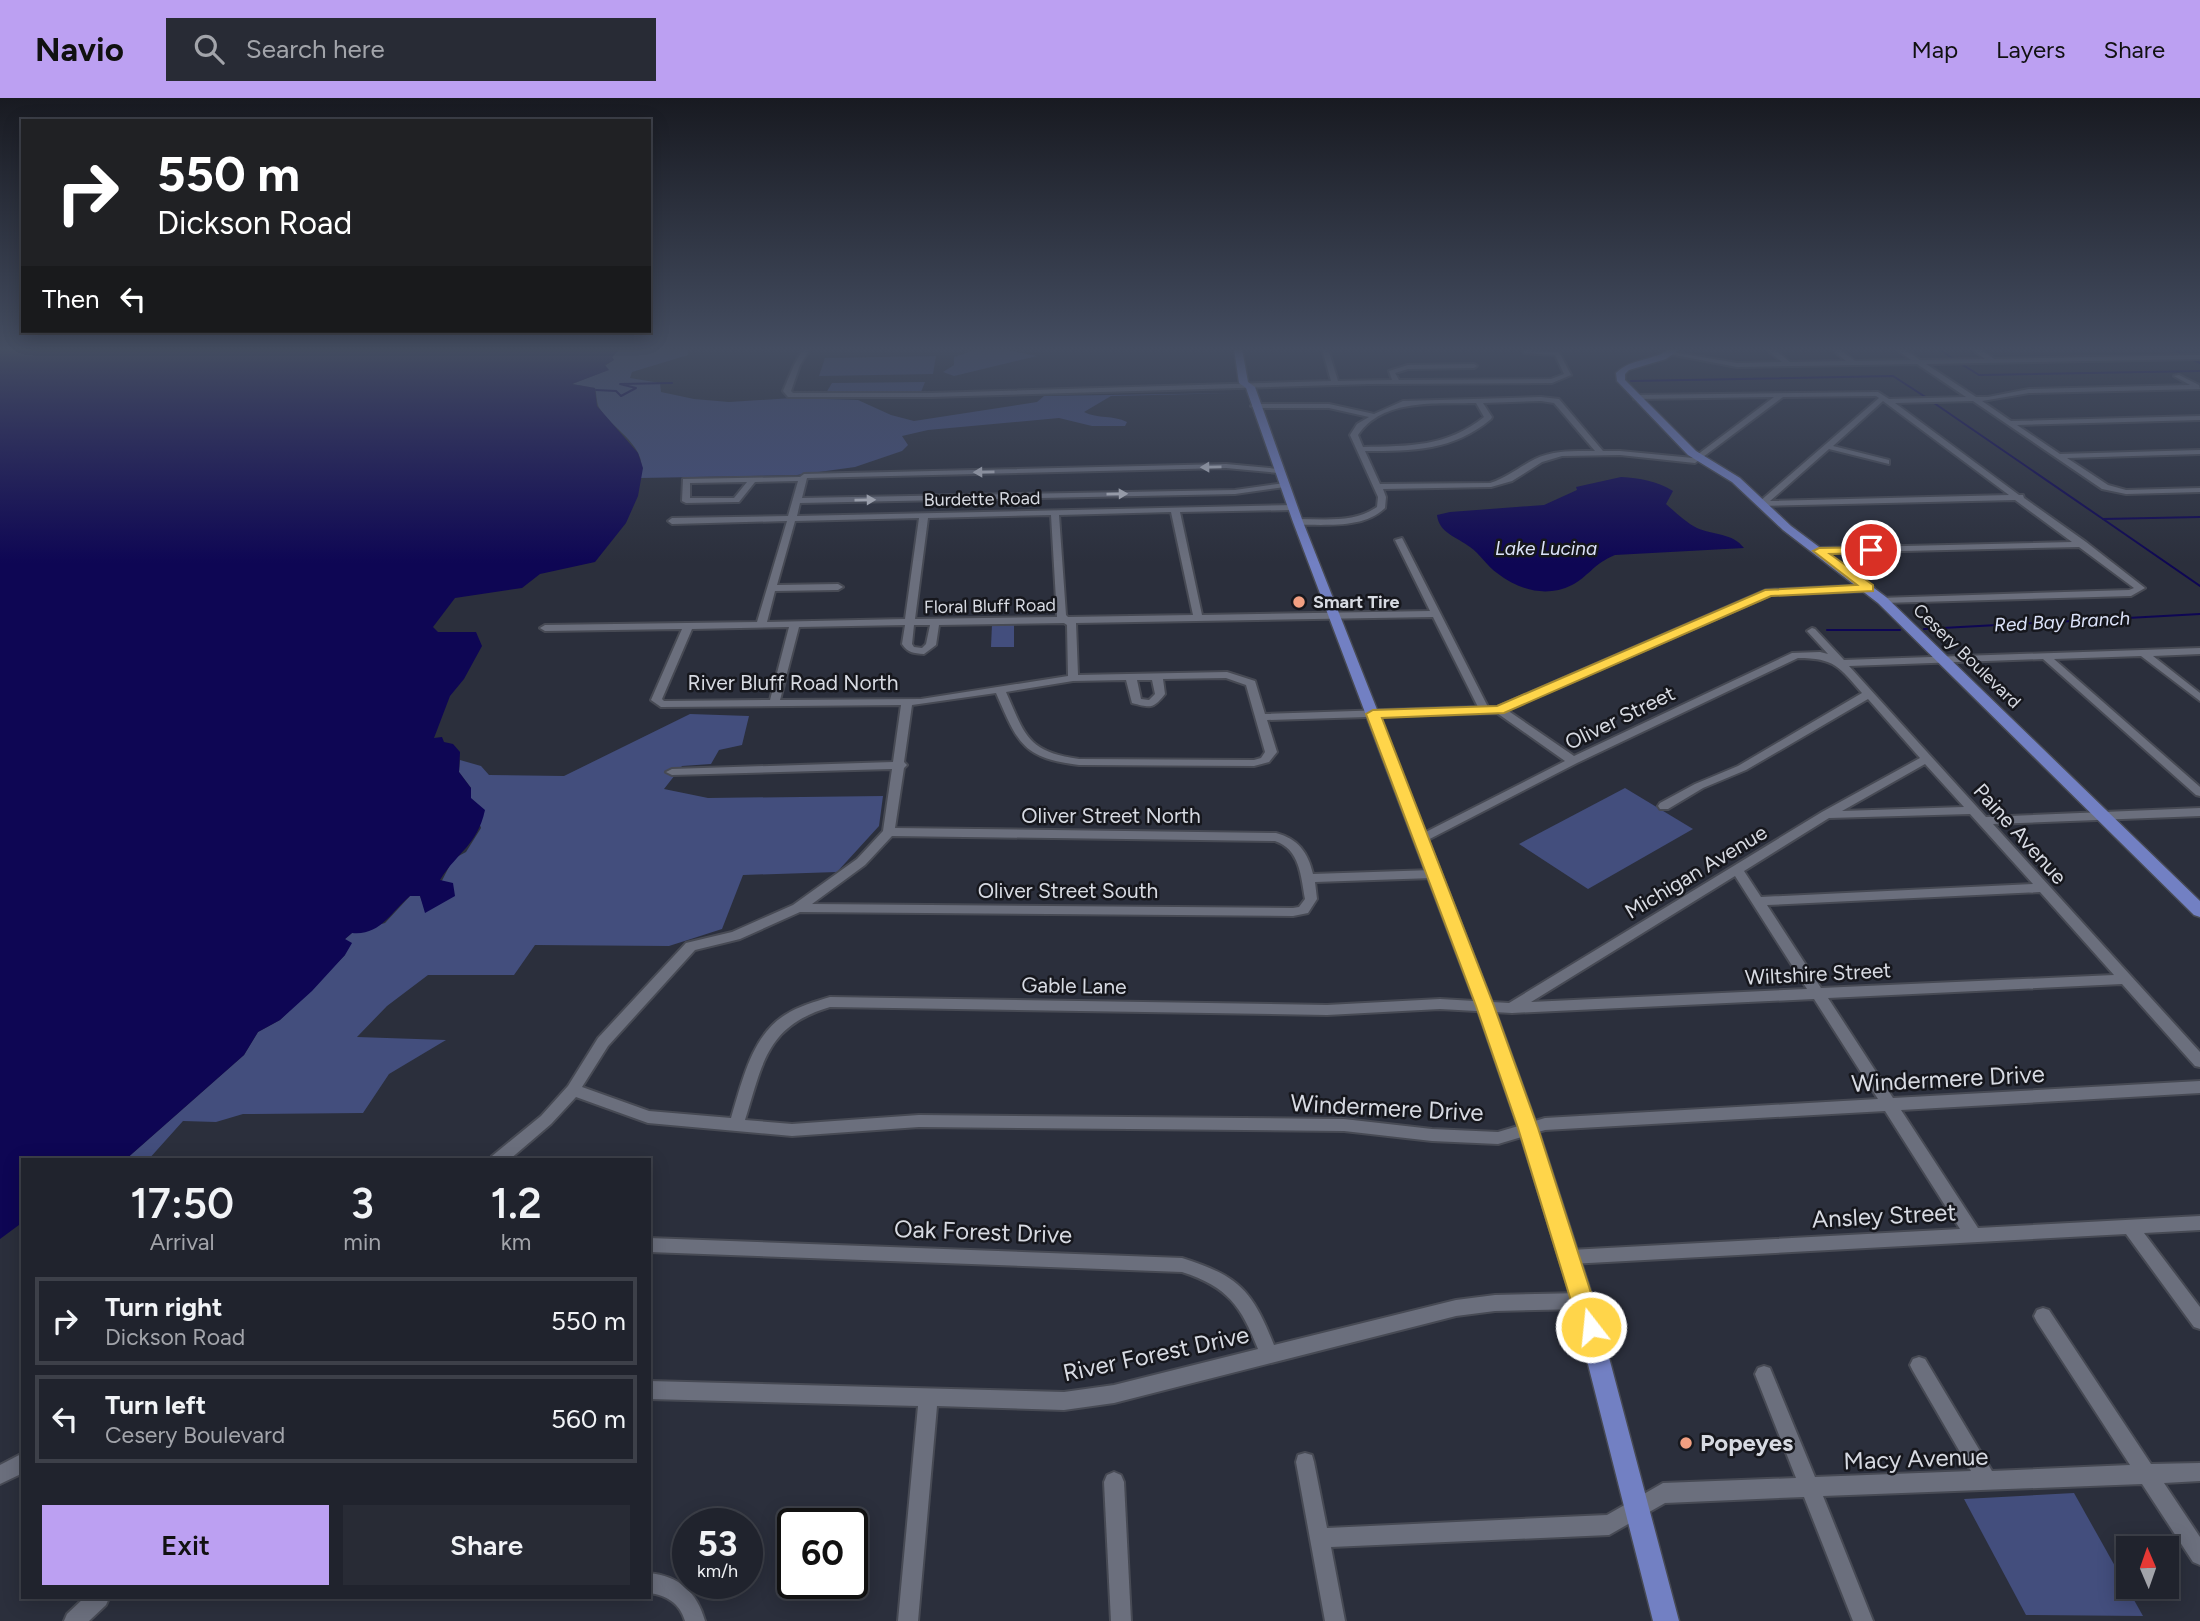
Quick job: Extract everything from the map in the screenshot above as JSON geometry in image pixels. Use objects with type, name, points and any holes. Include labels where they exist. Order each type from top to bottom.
[{"type":"main road","points":[[1260,420],[1485,1006],[1528,1128],[1583,1301],[1666,1621]]},
{"type":"main road","name":"Cesery Boulevard","points":[[1660,420],[1698,457],[1737,480],[1819,551],[1882,600],[2200,911]]},
{"type":"street","points":[[1298,522],[1352,520],[1376,513],[1383,502],[1355,442],[1356,430],[1369,420]]},
{"type":"street","points":[[1359,449],[1426,447],[1446,442],[1484,420]]},
{"type":"street","points":[[1573,420],[1600,452]]},
{"type":"street","points":[[1377,487],[1491,485],[1509,480],[1549,456],[1600,452],[1687,461],[1698,457],[1748,420]]},
{"type":"street","points":[[1762,503],[1860,420]]},
{"type":"street","points":[[1882,600],[2131,593],[2140,590],[2137,584],[1916,420]]},
{"type":"street","points":[[2005,420],[2111,490],[2200,490]]},
{"type":"street","points":[[2009,423],[2121,420]]},
{"type":"street","points":[[1826,446],[1886,462]]},
{"type":"street","points":[[2059,456],[2200,452]]},
{"type":"street","points":[[753,480],[736,500],[686,501],[687,481],[1226,467],[1279,471]]},
{"type":"street","points":[[1086,470],[1089,495]]},
{"type":"street","points":[[1262,470],[1269,487]]},
{"type":"street","points":[[1024,471],[1025,496]]},
{"type":"street","points":[[761,624],[804,477]]},
{"type":"street","points":[[796,501],[1235,492],[1285,485]]},
{"type":"street","points":[[1762,503],[2020,497]]},
{"type":"street","name":"Burdette Road","points":[[672,521],[1293,507]]},
{"type":"street","points":[[1175,510],[1198,618]]},
{"type":"street","points":[[1055,513],[1061,616],[1072,624],[1073,678]]},
{"type":"street","points":[[924,516],[912,623],[907,644],[911,650],[920,651],[931,645],[935,622]]},
{"type":"street","points":[[1399,540],[1485,711]]},
{"type":"street","points":[[1819,551],[2082,544]]},
{"type":"street","points":[[771,589],[838,587]]},
{"type":"street","points":[[1263,717],[1499,710],[1769,592],[1868,588]]},
{"type":"street","name":"Floral Bluff Road","points":[[545,628],[1436,614]]},
{"type":"street","points":[[774,704],[795,624]]},
{"type":"street","name":"River Bluff Road North","points":[[688,626],[656,701],[673,707],[907,702],[901,765],[889,832]]},
{"type":"street","name":"Paine Avenue","points":[[1812,631],[2200,1062]]},
{"type":"street","name":"Oliver Street","points":[[1420,840],[1573,761],[1796,655],[1820,655],[1841,663],[2200,651]]},
{"type":"street","points":[[2143,653],[2200,698]]},
{"type":"street","points":[[2045,656],[2200,793]]},
{"type":"street","points":[[907,702],[1073,678],[1227,675],[1251,682],[1263,717],[1270,752],[1265,760],[1254,763],[1050,759],[1027,747],[1000,690]]},
{"type":"street","points":[[1131,677],[1136,701],[1151,704],[1160,694],[1157,676]]},
{"type":"street","points":[[1664,806],[1699,786],[1742,768],[1869,694]]},
{"type":"street","points":[[1499,710],[1573,761]]},
{"type":"street","name":"Michigan Avenue","points":[[1511,1008],[1826,815],[1926,759]]},
{"type":"street","points":[[672,772],[901,765]]},
{"type":"street","points":[[1826,815],[1972,810]]},
{"type":"street","points":[[1983,821],[2200,812]]},
{"type":"street","points":[[500,1158],[546,1120],[573,1090],[603,1042],[691,946],[734,936],[798,908],[861,862],[889,832]]},
{"type":"street","name":"Oliver Street North","points":[[889,832],[1276,837],[1295,844],[1307,878]]},
{"type":"street","points":[[1737,869],[1974,1236]]},
{"type":"street","points":[[1307,878],[1433,874]]},
{"type":"street","name":"Oliver Street South","points":[[798,908],[1293,912],[1309,905],[1307,878]]},
{"type":"street","points":[[1758,901],[2044,888]]},
{"type":"street","name":"Wiltshire Street","points":[[1511,1008],[2126,979]]},
{"type":"street","name":"Gable Lane","points":[[736,1126],[764,1041],[792,1015],[830,1002],[1327,1010],[1440,1004],[1485,1006]]},
{"type":"street","points":[[1485,1006],[1511,1008]]},
{"type":"street","name":"Windermere Drive","points":[[573,1090],[648,1117],[792,1130],[919,1121],[1344,1125],[1432,1135],[1498,1138],[1528,1128],[1553,1124],[2200,1087]]},
{"type":"street","name":"Ansley Street","points":[[1570,1257],[2200,1223]]},
{"type":"street","points":[[2130,1227],[2200,1321]]},
{"type":"street","name":"Oak Forest Drive","points":[[651,1245],[1182,1265],[1207,1272],[1230,1285],[1251,1308],[1269,1354]]},
{"type":"street","name":"River Forest Drive","points":[[651,1390],[1064,1401],[1114,1394],[1456,1308],[1495,1303],[1583,1301]]},
{"type":"street","points":[[2043,1316],[2200,1555]]},
{"type":"street","points":[[1919,1365],[1987,1480]]},
{"type":"street","points":[[1764,1374],[1863,1621]]},
{"type":"street","points":[[908,1621],[928,1399]]},
{"type":"street","points":[[1305,1462],[1335,1621]]},
{"type":"street","points":[[0,1475],[21,1463]]},
{"type":"street","name":"Macy Avenue","points":[[1320,1538],[1609,1525],[1639,1510],[1663,1493],[2200,1472]]},
{"type":"street","points":[[1114,1482],[1121,1621]]},
{"type":"street","points":[[651,1583],[659,1583],[679,1592],[694,1615]]},
{"type":"street","points":[[74,1621],[98,1599]]},
{"type":"shaded area","points":[[609,420],[1036,420],[928,430],[902,436],[908,445],[902,451],[855,467],[797,475],[640,478],[640,457],[629,440]]},
{"type":"shaded area","points":[[1068,420],[1127,422],[1125,426],[1092,426]]},
{"type":"shaded area","points":[[992,624],[1014,624],[1014,647],[991,647]]},
{"type":"shaded area","points":[[690,714],[749,716],[742,745],[719,750],[711,764],[682,766],[664,789],[708,798],[883,796],[879,826],[837,872],[743,875],[722,929],[669,946],[535,945],[514,975],[428,975],[387,1006],[357,1037],[446,1040],[389,1074],[363,1113],[243,1114],[216,1122],[183,1121],[150,1158],[127,1158],[244,1055],[258,1032],[280,1020],[345,955],[345,939],[352,933],[385,923],[410,896],[420,896],[426,912],[453,859],[466,852],[481,828],[470,798],[471,788],[459,772],[460,760],[481,766],[489,775],[564,776]]},
{"type":"shaded area","points":[[1625,788],[1693,829],[1588,889],[1519,844]]},
{"type":"shaded area","points":[[2074,1493],[2116,1568],[2116,1600],[2134,1600],[2143,1616],[2026,1615],[1964,1499]]},
{"type":"water","points":[[0,420],[609,420],[638,453],[643,468],[638,496],[626,523],[595,562],[540,574],[522,588],[455,598],[433,627],[438,632],[476,632],[482,646],[464,679],[450,696],[434,738],[442,737],[444,742],[453,744],[460,752],[459,772],[471,788],[471,798],[485,810],[472,840],[440,880],[453,883],[455,896],[425,913],[420,896],[410,896],[378,927],[362,933],[352,933],[345,939],[352,943],[345,955],[312,991],[280,1020],[258,1032],[244,1055],[127,1158],[21,1158],[21,1223],[0,1239]]},
{"type":"water","name":"Lake Lucina","points":[[1621,477],[1648,481],[1673,491],[1666,504],[1681,517],[1697,528],[1734,540],[1744,548],[1615,555],[1601,562],[1572,585],[1543,591],[1524,588],[1497,573],[1474,550],[1445,530],[1438,521],[1437,515],[1450,512],[1544,505],[1577,490],[1576,487]]},
{"type":"waterway","points":[[1959,420],[2103,519]]},
{"type":"waterway","name":"Red Bay Branch","points":[[2103,519],[2200,517]]},
{"type":"waterway","name":"Red Bay Branch","points":[[2103,519],[2200,586]]},
{"type":"waterway","name":"Red Bay Branch","points":[[1924,629],[2200,614]]},
{"type":"waterway","points":[[1827,630],[1900,630]]},
{"type":"place","name":"Smart Tire","points":[[1299,602]]},
{"type":"place","name":"Popeyes","points":[[1686,1443]]},
{"type":"route","points":[[1591,1327],[1528,1128],[1485,1006],[1373,714],[1499,710],[1769,592],[1868,588],[1819,551],[1871,550]]}]
